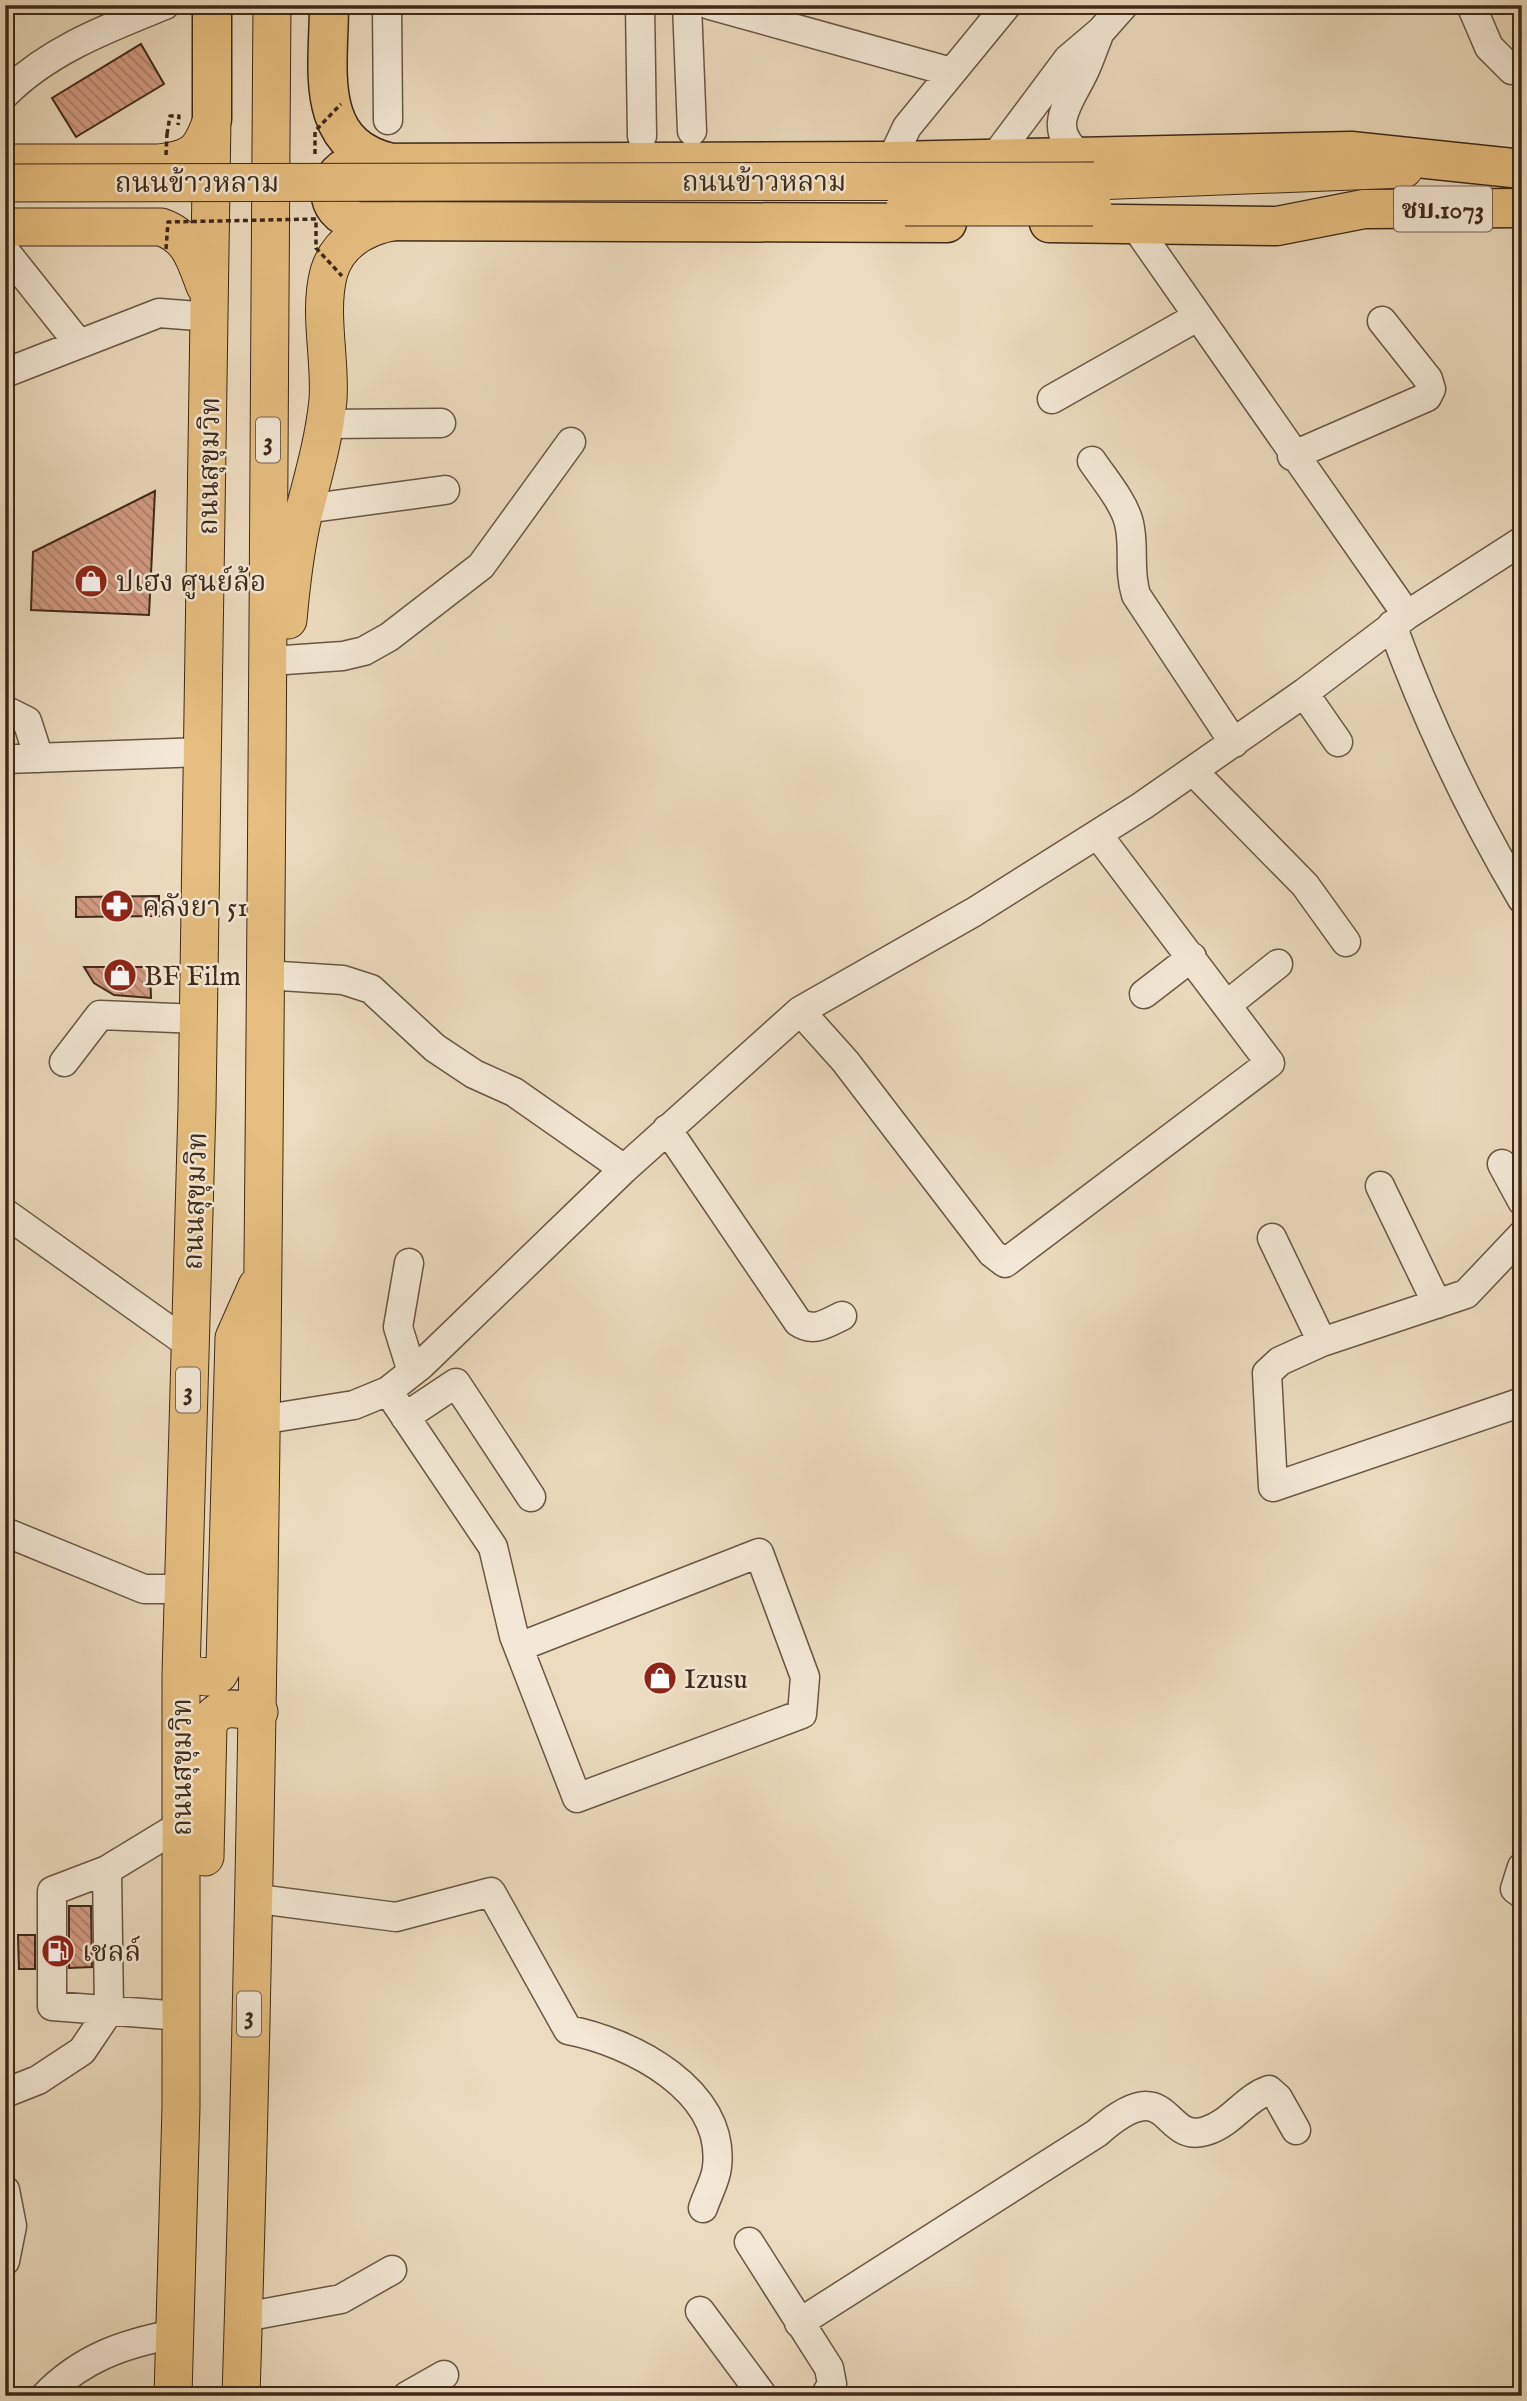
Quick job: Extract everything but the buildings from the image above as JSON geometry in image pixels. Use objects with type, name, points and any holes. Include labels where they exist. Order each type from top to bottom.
[{"type":"highway","name":"ถนนสุขุมวิท","points":[[212,5],[212,119]]},
{"type":"highway","points":[[330,5],[330,105],[337,127],[352,146],[373,159],[396,164]]},
{"type":"highway","name":"ชบ.1073","points":[[1090,181],[1350,151],[1522,169]]},
{"type":"highway","points":[[1090,181],[995,158],[396,164],[350,165],[335,175],[330,192],[335,209],[349,219],[398,221],[1133,223],[1277,226],[1364,209]]},
{"type":"highway","name":"ถนนข้าวหลาม","points":[[1364,209],[1522,208]]},
{"type":"main road","name":"3","points":[[241,2396],[252,1898],[259,1712],[260,1420],[265,1269],[265,874],[272,5]]},
{"type":"main road","name":"ถนนข้าวหลาม","points":[[5,163],[180,161],[195,152],[204,142],[212,119]]},
{"type":"main road","name":"ถนนสุขุมวิท","points":[[173,2396],[181,2107],[181,1674],[199,1019],[212,119]]},
{"type":"main road","points":[[118,163],[139,167],[152,183],[154,194],[153,204],[141,220],[122,226]]},
{"type":"main road","name":"ถนนข้าวหลาม","points":[[5,183],[1090,181],[1364,209]]},
{"type":"main road","name":"ถนนข้าวหลาม","points":[[5,207],[255,204],[1090,181]]},
{"type":"main road","points":[[265,874],[292,576],[328,398],[326,294],[329,272],[339,251],[355,235],[374,225],[398,221]]},
{"type":"main road","name":"ถนนข้าวหลาม","points":[[5,227],[161,227],[179,234],[190,247],[211,311]]},
{"type":"main road","points":[[181,1674],[207,1677],[219,1674],[225,1663],[234,1338],[265,1269]]},
{"type":"main road","points":[[181,2107],[202,2059],[208,1726],[213,1714],[222,1709],[259,1712]]},
{"type":"street","points":[[5,94],[22,78],[88,37],[165,5]]},
{"type":"street","points":[[387,5],[388,120]]},
{"type":"street","points":[[640,5],[642,136]]},
{"type":"street","points":[[687,5],[692,131]]},
{"type":"street","points":[[710,5],[951,72]]},
{"type":"street","points":[[891,161],[907,127],[1007,5]]},
{"type":"street","points":[[995,158],[1068,59],[1101,31],[1124,5]]},
{"type":"street","points":[[1471,5],[1489,47],[1512,71],[1522,71]]},
{"type":"street","points":[[1090,181],[1063,132],[1062,110],[1083,74],[1101,31]]},
{"type":"street","points":[[1133,223],[1292,456],[1399,620],[1451,772],[1522,899]]},
{"type":"street","points":[[5,251],[79,344]]},
{"type":"street","points":[[5,373],[159,313],[211,311]]},
{"type":"street","points":[[1052,399],[1197,317]]},
{"type":"street","points":[[1292,456],[1427,397],[1431,389],[1428,379],[1382,321]]},
{"type":"street","points":[[324,424],[441,423]]},
{"type":"street","points":[[285,660],[343,656],[389,638],[481,566],[571,442]]},
{"type":"street","points":[[1092,461],[1128,519],[1132,539],[1130,574],[1136,595],[1234,743]]},
{"type":"street","points":[[305,509],[445,490]]},
{"type":"street","points":[[260,1420],[355,1405],[388,1391],[412,1372],[667,1129],[800,1011],[974,912],[1098,835],[1194,772],[1399,620],[1522,541]]},
{"type":"street","points":[[1304,693],[1338,742]]},
{"type":"street","points":[[5,710],[27,721],[39,758]]},
{"type":"street","points":[[5,759],[204,752]]},
{"type":"street","points":[[1194,772],[1305,884],[1346,943]]},
{"type":"street","points":[[800,1011],[845,1061],[992,1253],[1005,1263],[1270,1063],[1098,835]]},
{"type":"street","points":[[1144,993],[1192,957]]},
{"type":"street","points":[[1228,1004],[1278,964]]},
{"type":"street","points":[[265,975],[343,980],[372,989],[436,1048],[474,1074],[514,1092],[624,1169]]},
{"type":"street","points":[[64,1062],[100,1016],[199,1019]]},
{"type":"street","points":[[667,1129],[798,1322],[806,1328],[815,1328],[842,1316]]},
{"type":"street","points":[[1502,1164],[1522,1201]]},
{"type":"street","points":[[1380,1186],[1437,1304]]},
{"type":"street","points":[[9,1224],[190,1345]]},
{"type":"street","points":[[1522,1235],[1466,1294],[1322,1342],[1280,1361],[1267,1373],[1273,1487],[1522,1402]]},
{"type":"street","points":[[1272,1238],[1322,1342]]},
{"type":"street","points":[[409,1263],[397,1327],[412,1372]]},
{"type":"street","points":[[405,1417],[456,1383],[531,1497]]},
{"type":"street","points":[[388,1391],[493,1547],[519,1647],[577,1798],[802,1714],[805,1677],[759,1553],[519,1647]]},
{"type":"street","points":[[5,1532],[144,1589],[183,1588]]},
{"type":"street","points":[[181,1825],[107,1870],[52,1891],[52,2006],[181,2016]]},
{"type":"street","points":[[1522,1867],[1515,1889],[1522,1894]]},
{"type":"street","points":[[5,2093],[38,2080],[82,2051],[109,2011],[107,1870]]},
{"type":"street","points":[[252,1898],[396,1917],[491,1892],[568,2030],[590,2034],[643,2059],[680,2079],[692,2093],[715,2137],[717,2168],[703,2208]]},
{"type":"street","points":[[799,2323],[1097,2133],[1131,2108],[1145,2104],[1157,2108],[1182,2128],[1205,2132],[1240,2111],[1254,2095],[1269,2090],[1278,2098],[1296,2130]]},
{"type":"street","points":[[5,2190],[12,2226],[5,2261]]},
{"type":"street","points":[[749,2242],[832,2376],[832,2384],[825,2396]]},
{"type":"street","points":[[244,2317],[341,2299],[393,2270]]},
{"type":"street","points":[[700,2311],[763,2396]]},
{"type":"street","points":[[45,2396],[89,2360],[130,2342],[174,2334]]},
{"type":"street","points":[[407,2396],[444,2375]]},
{"type":"path","points":[[167,134],[170,116],[178,116],[178,135]]},
{"type":"path","points":[[166,249],[167,222],[316,219],[316,248],[342,275]]},
{"type":"place","name":"ปเฮง ศูนย์ล้อ","points":[[91,581]]},
{"type":"place","name":"คลังยา 51","points":[[117,906]]},
{"type":"place","name":"BF Film","points":[[120,975]]},
{"type":"place","name":"Izusu","points":[[660,1678]]},
{"type":"place","name":"เชลล์","points":[[58,1951]]}]
